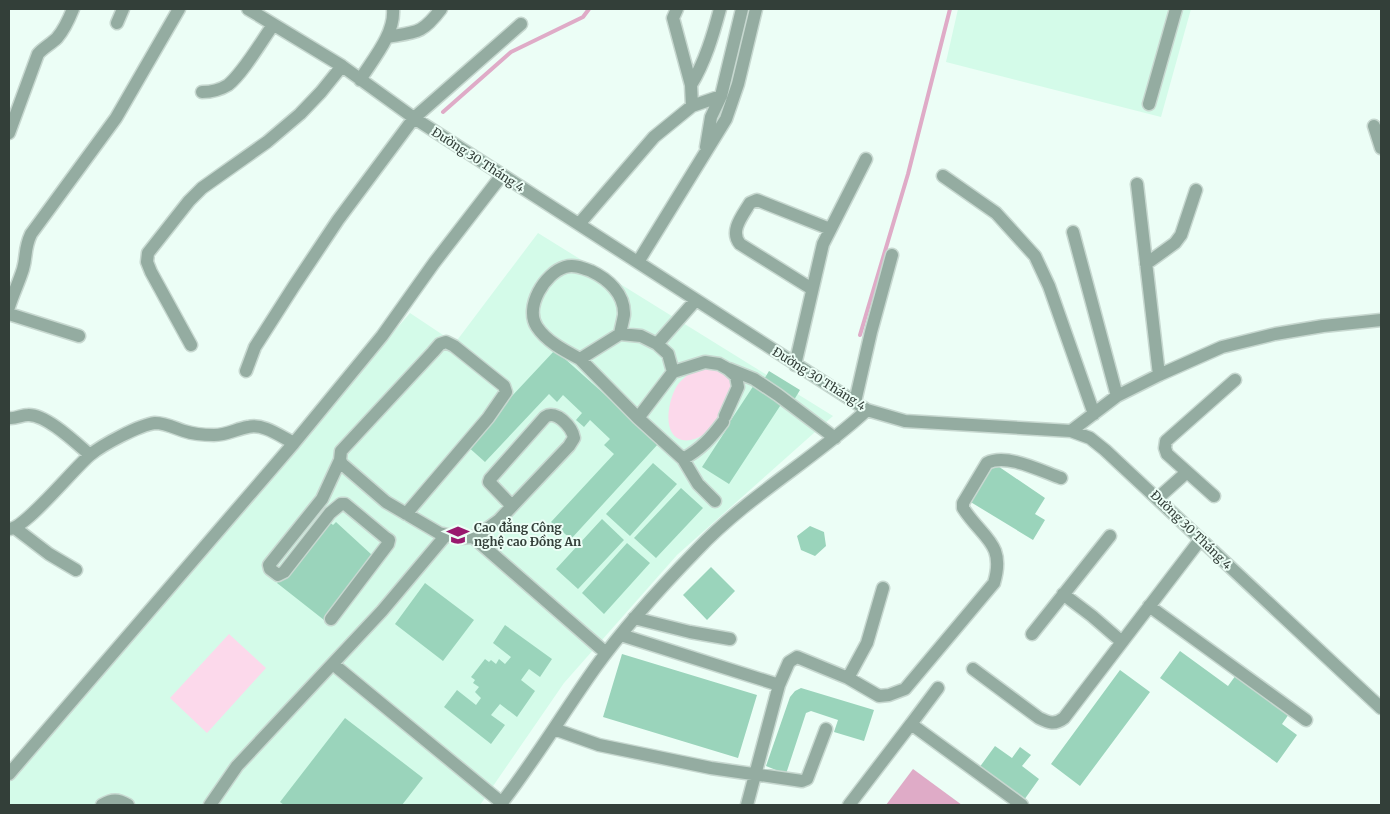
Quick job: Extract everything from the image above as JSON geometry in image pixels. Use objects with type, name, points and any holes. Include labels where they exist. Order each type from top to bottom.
[{"type":"street","points":[[9,133],[38,54],[56,39],[65,28],[74,9]]},
{"type":"street","points":[[117,24],[123,9]]},
{"type":"street","points":[[9,307],[24,266],[26,245],[31,234],[116,118],[179,9]]},
{"type":"street","name":"Đường 30 Tháng 4","points":[[248,9],[342,66],[414,118],[502,176],[867,410],[905,421],[1071,431],[1090,438],[1158,498],[1200,540],[1381,708]]},
{"type":"street","points":[[360,80],[387,37],[393,18],[393,9]]},
{"type":"street","points":[[387,37],[421,31],[441,9]]},
{"type":"street","points":[[677,9],[673,18],[691,85],[692,106]]},
{"type":"street","points":[[691,85],[699,71],[720,9]]},
{"type":"street","points":[[704,155],[711,117],[720,96],[742,9]]},
{"type":"street","points":[[638,262],[726,119],[738,84],[756,9]]},
{"type":"street","points":[[1149,104],[1176,9]]},
{"type":"street","points":[[246,371],[255,347],[305,269],[338,220],[414,118],[521,24]]},
{"type":"street","points":[[202,92],[211,92],[228,84],[239,73],[273,25]]},
{"type":"street","points":[[191,345],[151,272],[147,262],[148,253],[189,201],[202,188],[267,142],[300,114],[342,66]]},
{"type":"street","points":[[579,224],[654,137],[692,106],[720,96]]},
{"type":"street","points":[[1374,126],[1381,148]]},
{"type":"street","points":[[795,365],[823,244],[866,159]]},
{"type":"street","points":[[9,774],[294,443],[382,336],[434,263],[502,176]]},
{"type":"street","points":[[943,176],[996,213],[1035,256],[1049,286],[1094,414]]},
{"type":"street","points":[[1137,184],[1159,375]]},
{"type":"street","points":[[1146,264],[1175,243],[1181,235],[1196,190]]},
{"type":"street","points":[[812,290],[740,244],[736,239],[735,232],[750,203],[757,200],[830,229]]},
{"type":"street","points":[[1073,232],[1117,396]]},
{"type":"street","points":[[855,402],[871,332],[892,255]]},
{"type":"street","points":[[620,334],[624,313],[620,298],[610,283],[579,266],[565,267],[550,276],[539,290],[533,308],[536,326],[552,342],[580,359],[638,418],[684,459],[698,484],[715,501]]},
{"type":"street","points":[[657,344],[695,301]]},
{"type":"street","points":[[9,314],[78,336]]},
{"type":"street","points":[[1071,431],[1117,396],[1222,347],[1275,334],[1322,326],[1381,320]]},
{"type":"street","points":[[580,359],[620,334],[641,336],[657,344],[668,354],[673,372]]},
{"type":"street","points":[[331,619],[388,544],[386,538],[345,504],[341,504],[330,513],[284,572],[278,575],[270,569],[270,565],[322,499],[340,460],[341,451],[440,344],[446,342],[454,346],[504,386],[506,392],[488,418],[406,514]]},
{"type":"street","points":[[638,418],[673,372],[705,362],[719,364],[754,379],[835,438]]},
{"type":"street","points":[[684,459],[697,452],[707,442],[724,419],[738,387],[736,376],[728,369]]},
{"type":"street","points":[[1214,496],[1168,454],[1165,448],[1166,441],[1235,380]]},
{"type":"street","points":[[333,664],[501,804],[606,654],[634,618],[698,549],[738,510],[835,438],[867,410]]},
{"type":"street","points":[[340,460],[342,464],[386,502],[406,514],[446,535],[460,538],[473,536],[484,531],[499,520],[569,446],[574,438],[568,427],[555,414],[550,414],[546,417],[490,479],[489,482],[492,487],[512,506]]},
{"type":"street","points":[[9,418],[29,415],[39,418],[59,429],[90,455]]},
{"type":"street","points":[[76,570],[12,528],[36,509],[90,455],[118,436],[154,423],[167,425],[186,432],[214,435],[254,426],[264,428],[294,443]]},
{"type":"street","points":[[747,805],[779,685],[789,662],[797,657],[848,678],[879,696],[889,695],[905,689],[994,583],[998,571],[998,559],[995,548],[963,508],[963,503],[987,463],[994,460],[1007,460],[1061,478]]},
{"type":"street","points":[[1158,498],[1187,472]]},
{"type":"street","points":[[210,805],[237,766],[382,611],[446,535]]},
{"type":"street","points":[[473,536],[606,654]]},
{"type":"street","points":[[1032,634],[1110,536]]},
{"type":"street","points":[[973,669],[1039,718],[1049,723],[1057,723],[1064,718],[1200,540]]},
{"type":"street","points":[[848,678],[867,643],[883,588]]},
{"type":"street","points":[[1063,594],[1122,642]]},
{"type":"street","points":[[1149,606],[1306,720]]},
{"type":"street","points":[[634,618],[690,632],[730,639]]},
{"type":"street","points":[[621,635],[779,685]]},
{"type":"street","points":[[849,805],[938,688]]},
{"type":"street","points":[[911,724],[1022,805]]},
{"type":"street","points":[[554,729],[599,744],[711,768],[805,781],[826,729]]},
{"type":"street","points":[[102,805],[110,800],[119,800],[128,805]]},
{"type":"shaded area","points":[[958,9],[1191,9],[1161,117],[946,62]]},
{"type":"shaded area","name":"Cao đẳng Công nghệ cao Đồng An","points":[[538,233],[833,416],[677,555],[564,683],[480,805],[9,805],[9,773],[410,313],[455,343]]},
{"type":"shaded area","points":[[704,365],[728,373],[732,381],[732,392],[724,412],[710,430],[691,440],[682,440],[675,437],[669,423],[668,414],[672,396],[682,380]]},
{"type":"shaded area","points":[[229,634],[266,668],[207,733],[170,698]]},
{"type":"shaded area","points":[[913,769],[962,805],[886,805]]},
{"type":"building","points":[[555,350],[659,443],[571,539],[551,522],[614,454],[604,445],[610,439],[590,420],[584,427],[576,420],[582,413],[563,395],[557,402],[549,394],[485,462],[466,445]]},
{"type":"building","points":[[769,371],[800,390],[794,400],[763,381]]},
{"type":"building","points":[[754,385],[782,403],[729,484],[702,467],[726,430],[722,414],[731,420]]},
{"type":"building","points":[[992,462],[1045,498],[1035,514],[1045,520],[1033,540],[969,501]]},
{"type":"building","points":[[653,463],[677,484],[630,536],[606,514]]},
{"type":"building","points":[[681,488],[703,508],[656,558],[634,538]]},
{"type":"building","points":[[602,519],[624,540],[578,589],[556,569]]},
{"type":"building","points":[[328,521],[333,525],[336,522],[372,555],[372,563],[324,620],[277,583]]},
{"type":"building","points":[[810,526],[824,532],[826,546],[815,556],[801,550],[797,536]]},
{"type":"building","points":[[627,543],[650,563],[604,614],[582,593]]},
{"type":"building","points":[[711,567],[735,591],[707,620],[683,595]]},
{"type":"building","points":[[425,583],[474,620],[443,661],[395,624]]},
{"type":"building","points":[[505,625],[552,659],[540,677],[529,669],[521,680],[535,691],[517,717],[500,704],[491,715],[505,725],[491,744],[444,707],[457,690],[476,705],[481,698],[475,692],[479,687],[473,683],[475,680],[471,677],[485,659],[489,662],[491,660],[496,664],[499,659],[505,664],[511,657],[493,643]]},
{"type":"building","points":[[1180,651],[1228,686],[1236,675],[1289,714],[1282,724],[1297,735],[1277,763],[1160,678]]},
{"type":"building","points":[[622,654],[757,695],[738,758],[603,717]]},
{"type":"building","points":[[1120,670],[1150,692],[1080,786],[1051,764]]},
{"type":"building","points":[[801,688],[874,710],[864,741],[834,732],[838,720],[811,711],[806,713],[786,774],[766,766],[790,697]]},
{"type":"building","points":[[345,718],[423,778],[402,805],[284,805],[280,802]]},
{"type":"building","points":[[995,746],[1012,758],[1020,747],[1031,755],[1022,766],[1039,779],[1024,800],[979,768]]},
{"type":"waterway","points":[[443,112],[511,52],[583,17],[589,9]]},
{"type":"waterway","points":[[860,335],[908,174],[950,9]]},
{"type":"place","name":"Cao đẳng Công nghệ cao Đồng An","points":[[458,535]]}]
